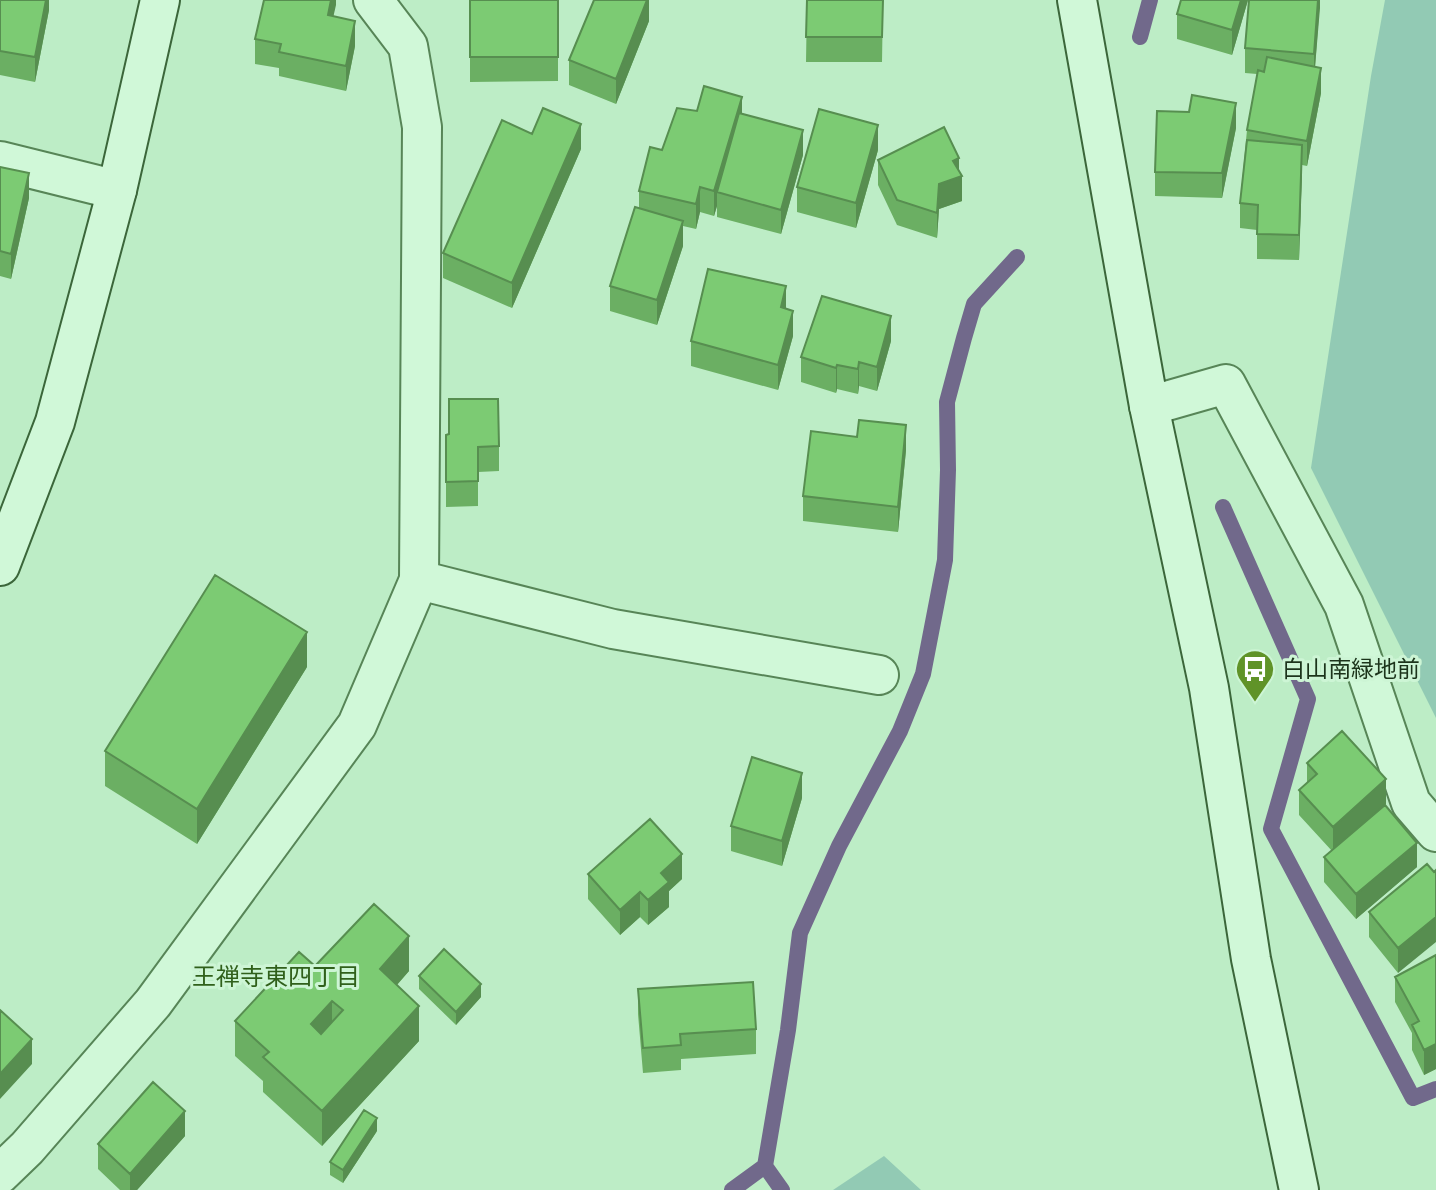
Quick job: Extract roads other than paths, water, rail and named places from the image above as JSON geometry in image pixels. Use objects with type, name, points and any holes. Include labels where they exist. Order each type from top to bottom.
[{"type":"street","points":[[0,566],[55,422],[117,190],[160,0]]},
{"type":"street","points":[[0,1174],[27,1148],[153,1003],[357,725],[419,580],[422,127],[408,46],[373,0]]},
{"type":"street","points":[[1077,0],[1149,406],[1209,688],[1251,959],[1299,1190]]},
{"type":"street","points":[[0,161],[117,190]]},
{"type":"street","points":[[1149,406],[1226,384],[1344,605],[1411,803],[1436,832]]},
{"type":"street","points":[[419,580],[613,629],[879,675]]},
{"type":"waterway","points":[[1140,37],[1150,0]]},
{"type":"waterway","points":[[782,1190],[765,1166],[788,1030],[800,933],[839,846],[900,731],[923,674],[945,560],[947,402],[974,304],[1017,257]]},
{"type":"waterway","points":[[1223,507],[1308,699],[1271,829],[1413,1098],[1436,1089]]},
{"type":"waterway","points":[[732,1190],[765,1166]]},
{"type":"place","name":"白山南緑地前","points":[[1255,703]]},
{"type":"district","name":"王禅寺東四丁目","points":[[276,977]]}]
